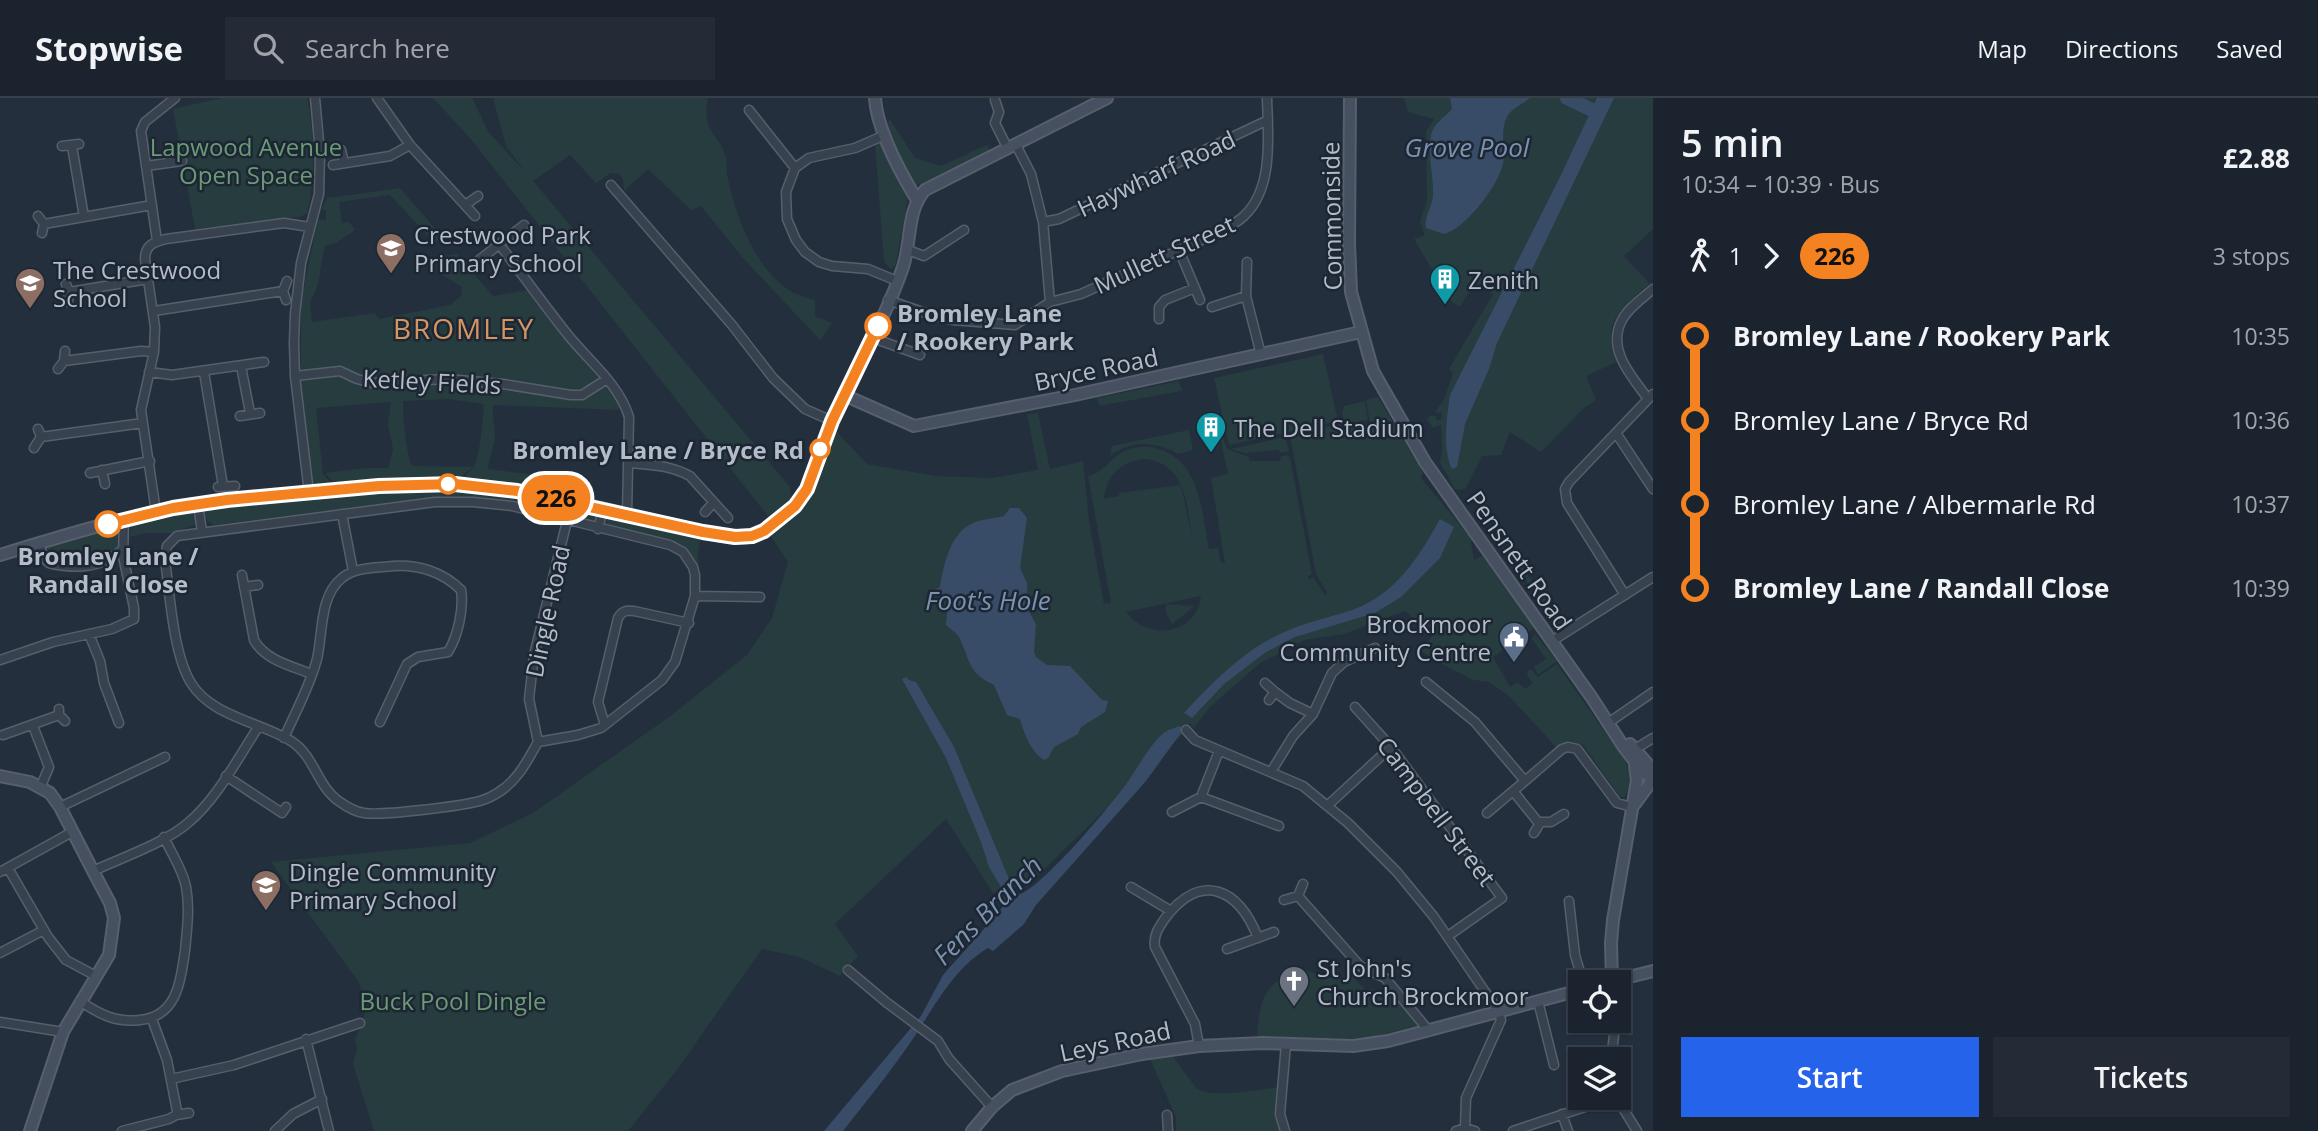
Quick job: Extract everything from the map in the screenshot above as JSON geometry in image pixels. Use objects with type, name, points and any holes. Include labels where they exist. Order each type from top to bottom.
[{"type":"street","points":[[157,241],[141,134],[143,125],[175,98]]},
{"type":"street","points":[[309,493],[295,376],[295,314],[301,263],[319,194],[320,153],[315,98]]},
{"type":"street","points":[[377,98],[410,145],[475,216]]},
{"type":"street","points":[[875,98],[884,135],[917,200]]},
{"type":"street","points":[[0,555],[124,519],[198,504],[379,486],[455,484],[517,491],[735,537],[752,536],[795,506],[807,489],[832,421],[873,338],[897,281],[908,250],[911,215],[925,190],[1107,98]]},
{"type":"street","name":"Mullett Street","points":[[888,300],[934,316],[1009,326],[1022,323],[1039,307],[1050,302],[1081,294],[1226,229],[1245,216],[1257,198],[1263,182],[1267,156],[1268,98]]},
{"type":"street","name":"Commonside","points":[[1350,98],[1351,292],[1361,332]]},
{"type":"street","points":[[995,100],[999,112],[995,123],[1031,174],[1042,222],[1050,302]]},
{"type":"street","points":[[749,110],[794,168]]},
{"type":"street","name":"Haywharf Road","points":[[1042,222],[1059,219],[1268,120]]},
{"type":"street","points":[[884,135],[855,148],[809,158],[794,168],[786,191],[787,219],[796,240],[805,252],[819,262],[832,266],[868,269],[897,281]]},
{"type":"street","points":[[62,146],[75,145],[84,217]]},
{"type":"street","points":[[333,164],[390,156],[410,145]]},
{"type":"street","points":[[341,150],[344,163]]},
{"type":"street","points":[[146,166],[175,159]]},
{"type":"street","points":[[611,185],[732,325],[773,378],[805,409],[832,421]]},
{"type":"street","points":[[465,205],[478,196]]},
{"type":"street","points":[[42,233],[41,220],[84,217],[152,205]]},
{"type":"street","points":[[156,512],[141,410],[154,352],[154,311],[145,252],[157,241],[284,223],[310,227]]},
{"type":"street","points":[[474,264],[524,225]]},
{"type":"street","points":[[908,250],[924,256],[964,230]]},
{"type":"street","points":[[499,244],[626,406],[629,417],[627,514]]},
{"type":"street","points":[[1179,250],[1200,300]]},
{"type":"street","points":[[1247,262],[1247,296],[1261,355]]},
{"type":"street","points":[[68,302],[67,288],[148,279]]},
{"type":"street","points":[[154,311],[284,295],[287,281]]},
{"type":"street","points":[[1159,319],[1159,307],[1165,300],[1195,288]]},
{"type":"street","points":[[1625,595],[1565,496],[1569,482],[1651,396],[1621,360],[1617,344],[1621,321],[1653,289]]},
{"type":"street","points":[[1212,307],[1247,296]]},
{"type":"street","name":"Bryce Road","points":[[844,396],[914,426],[1361,332]]},
{"type":"street","name":"Pensnett Road","points":[[1361,332],[1373,371],[1425,462],[1555,640],[1649,779]]},
{"type":"street","points":[[873,338],[920,355]]},
{"type":"street","points":[[58,369],[64,361],[65,351]]},
{"type":"street","points":[[64,361],[141,351],[154,352]]},
{"type":"street","points":[[149,372],[172,375],[264,362]]},
{"type":"street","points":[[241,366],[250,413]]},
{"type":"street","name":"Ketley Fields","points":[[295,376],[340,371],[372,383],[456,380],[503,384],[571,395],[582,395],[607,379]]},
{"type":"street","points":[[204,372],[220,486],[235,486]]},
{"type":"street","points":[[240,416],[260,413]]},
{"type":"street","points":[[34,448],[40,433],[143,423]]},
{"type":"street","points":[[1616,433],[1653,489]]},
{"type":"street","points":[[90,473],[149,461]]},
{"type":"street","points":[[629,463],[670,466],[690,476],[728,518]]},
{"type":"street","points":[[102,470],[105,484]]},
{"type":"street","points":[[435,502],[512,506],[678,549],[693,567],[695,596],[676,662],[662,680],[605,725],[578,735],[538,742],[519,774],[487,799],[362,813],[335,798],[324,787],[305,753],[284,738],[201,697],[186,674],[181,661],[165,559],[167,546],[177,536],[202,532],[435,502]]},
{"type":"street","points":[[705,512],[714,502]]},
{"type":"street","points":[[198,504],[202,532]]},
{"type":"street","points":[[598,529],[603,509]]},
{"type":"street","points":[[342,514],[353,571]]},
{"type":"street","points":[[0,660],[53,642],[126,624],[134,619],[123,549],[124,519]]},
{"type":"street","name":"Dingle Road","points":[[538,742],[529,699],[534,655],[567,521]]},
{"type":"street","points":[[39,543],[44,557],[50,563],[69,566],[97,565],[123,549]]},
{"type":"street","points":[[284,738],[312,674],[329,597],[337,583],[353,571],[406,565],[425,569],[451,580],[461,590],[462,609],[450,649],[444,653],[414,659],[407,664],[389,713],[380,722]]},
{"type":"street","points":[[242,575],[254,640],[259,649],[312,674]]},
{"type":"street","points":[[1555,640],[1653,577]]},
{"type":"street","points":[[244,587],[258,585]]},
{"type":"street","points":[[695,596],[749,592],[760,597]]},
{"type":"street","points":[[605,725],[598,702],[621,614],[626,610],[634,611],[689,623]]},
{"type":"street","points":[[89,634],[100,661],[104,683],[118,706],[119,723]]},
{"type":"street","name":"Pensnett Road","points":[[1555,640],[1568,664],[1610,721]]},
{"type":"street","points":[[1271,772],[1293,736],[1313,714],[1332,673],[1344,662],[1375,648]]},
{"type":"street","points":[[1426,682],[1475,722],[1525,781]]},
{"type":"street","points":[[1265,683],[1290,703],[1313,714]]},
{"type":"street","points":[[1269,700],[1275,692]]},
{"type":"street","points":[[1610,721],[1653,692]]},
{"type":"street","name":"Campbell Street","points":[[1355,708],[1391,747],[1502,898],[1448,936]]},
{"type":"street","points":[[7,732],[61,715]]},
{"type":"street","points":[[33,726],[49,767],[41,786]]},
{"type":"street","points":[[93,871],[189,823],[226,776],[259,726]]},
{"type":"street","points":[[1186,730],[1195,740],[1303,786],[1348,823],[1397,872],[1448,936],[1499,1012],[1501,1020],[1466,1098],[1461,1129],[1475,1131]]},
{"type":"street","points":[[1611,970],[1612,931],[1632,807],[1649,779],[1637,773],[1632,754],[1653,738]]},
{"type":"street","points":[[1327,806],[1391,747]]},
{"type":"street","points":[[1487,813],[1562,749],[1568,747],[1577,749],[1617,803],[1632,807]]},
{"type":"street","points":[[1171,812],[1200,797],[1219,751]]},
{"type":"street","points":[[60,807],[166,757]]},
{"type":"street","points":[[0,776],[30,782],[50,793],[110,903],[114,918],[109,955],[63,1032],[30,1131]]},
{"type":"street","points":[[226,776],[282,813]]},
{"type":"street","points":[[1513,791],[1540,823]]},
{"type":"street","points":[[1200,797],[1279,826]]},
{"type":"street","points":[[1540,823],[1551,822],[1564,814]]},
{"type":"street","points":[[1534,832],[1540,823]]},
{"type":"street","points":[[72,832],[4,870],[66,960],[96,976]]},
{"type":"street","points":[[80,1002],[98,1013],[121,1021],[152,1019],[169,1006],[178,987],[188,918],[185,883],[164,837]]},
{"type":"street","points":[[1298,896],[1303,884]]},
{"type":"street","points":[[1131,887],[1171,911]]},
{"type":"street","points":[[1199,1046],[1195,1024],[1155,947],[1155,934],[1171,911],[1189,895],[1215,890],[1236,902],[1250,918],[1258,937]]},
{"type":"street","points":[[1284,900],[1298,896]]},
{"type":"street","points":[[1298,896],[1360,966],[1385,978],[1429,1031]]},
{"type":"street","points":[[1569,901],[1575,955],[1579,970]]},
{"type":"street","points":[[0,953],[44,930]]},
{"type":"street","points":[[1227,949],[1274,932]]},
{"type":"street","points":[[848,970],[938,1041],[949,1059],[992,1107]]},
{"type":"street","points":[[1631,976],[1653,971]]},
{"type":"street","name":"Leys Road","points":[[972,1131],[992,1107],[1013,1090],[1062,1071],[1167,1049],[1199,1046],[1353,1046],[1388,1041],[1568,993]]},
{"type":"street","points":[[1538,1001],[1554,1065]]},
{"type":"street","points":[[152,1019],[161,1040],[176,1115]]},
{"type":"street","points":[[0,1022],[63,1032]]},
{"type":"street","points":[[170,1079],[234,1065],[360,1023]]},
{"type":"street","points":[[306,1039],[329,1131]]},
{"type":"street","points":[[1285,1131],[1280,1114],[1286,1044]]},
{"type":"street","points":[[275,1131],[293,1114],[322,1099]]},
{"type":"street","points":[[1513,1131],[1575,1110]]},
{"type":"street","points":[[1624,1110],[1637,1131]]},
{"type":"street","points":[[122,1131],[190,1113]]},
{"type":"street","points":[[1562,1114],[1568,1131]]},
{"type":"green space","name":"Lapwood Avenue Open Space","points":[[222,98],[307,98],[313,155],[307,213],[300,217],[195,229],[173,109]]},
{"type":"green space","points":[[433,98],[472,98],[488,131],[525,172],[506,146],[493,98],[708,98],[707,118],[726,157],[727,174],[741,224],[768,271],[794,293],[815,300],[815,316],[832,323],[820,340],[743,258],[701,206],[691,210],[648,169],[624,191],[623,180],[619,174],[611,173],[596,183],[570,155],[533,181],[790,487],[792,502],[771,520],[470,138]]},
{"type":"green space","points":[[1404,98],[1653,98],[1653,229],[1624,256],[1650,284],[1616,317],[1611,336],[1616,362],[1586,376],[1596,400],[1584,408],[1541,452],[1510,432],[1501,455],[1482,456],[1466,488],[1461,490],[1455,489],[1440,463],[1441,424],[1433,428],[1427,419],[1431,415],[1436,417],[1436,420],[1441,420],[1442,413],[1435,412],[1444,400],[1453,373],[1449,369],[1493,294],[1474,284],[1460,307],[1445,297],[1414,239],[1425,235],[1420,222],[1427,200],[1426,131],[1434,119],[1408,112]]},
{"type":"green space","points":[[889,118],[915,158],[941,166],[987,145],[990,150],[934,180],[915,186],[887,129]]},
{"type":"green space","points":[[882,141],[908,197],[896,264],[891,269],[884,261],[875,144]]},
{"type":"green space","points":[[400,188],[445,240],[434,242],[390,195],[339,202],[342,223],[349,222],[355,230],[336,243],[325,246],[318,282],[310,301],[312,322],[375,313],[379,319],[450,305],[461,296],[462,287],[440,273],[440,265],[444,256],[457,254],[493,296],[529,290],[621,406],[618,410],[494,405],[495,438],[488,469],[559,478],[551,490],[514,483],[510,486],[476,483],[476,478],[464,477],[473,468],[477,460],[483,404],[449,399],[403,401],[404,425],[412,466],[473,467],[460,477],[423,476],[420,482],[334,483],[325,473],[388,468],[393,449],[388,424],[391,402],[316,408],[323,474],[332,484],[312,485],[301,376],[301,301],[318,219],[326,220],[326,211],[322,209],[327,198]]},
{"type":"green space","points":[[1323,354],[1338,421],[1229,445],[1214,378]]},
{"type":"green space","points":[[1179,381],[1182,391],[1099,406],[1097,398]]},
{"type":"green space","name":"Buck Pool Dingle","points":[[1378,397],[1423,473],[1421,478],[1470,537],[1474,560],[1483,555],[1534,628],[1493,657],[1510,687],[1518,682],[1525,689],[1533,683],[1527,675],[1528,671],[1531,669],[1538,677],[1557,664],[1626,762],[1631,782],[1625,797],[1620,797],[1583,745],[1566,742],[1557,748],[1508,695],[1489,682],[1473,680],[1421,651],[1433,635],[1405,611],[1344,634],[1304,640],[1259,664],[1210,707],[1194,728],[1190,723],[1186,731],[1029,884],[993,893],[946,819],[835,924],[858,956],[840,976],[800,957],[762,949],[676,1071],[628,1131],[374,1131],[353,1064],[357,1049],[355,1038],[366,1008],[358,981],[271,862],[470,843],[533,813],[669,717],[747,655],[772,618],[788,562],[771,536],[777,527],[809,498],[837,432],[867,464],[936,476],[992,478],[1038,470],[1027,414],[1038,413],[1050,469],[1083,461],[1089,521],[1104,604],[1111,603],[1088,476],[1099,472],[1121,453],[1136,447],[1155,448],[1176,458],[1186,468],[1198,493],[1209,549],[1218,548],[1221,563],[1225,563],[1211,478],[1228,474],[1220,437],[1214,438],[1213,434],[1208,434],[1207,431],[1219,426],[1227,449],[1249,457],[1249,461],[1280,461],[1281,456],[1288,455],[1290,458],[1312,574],[1308,576],[1309,580],[1313,577],[1326,596],[1327,592],[1316,574],[1290,436],[1344,423],[1344,406],[1365,401],[1368,420],[1360,421],[1360,426],[1370,423],[1366,400]],"holes":[[[1137,460],[1159,462],[1169,468],[1181,485],[1119,493],[1119,496],[1104,499],[1108,483],[1122,466]],[[1181,486],[1188,512],[1192,537]],[[1201,596],[1190,619],[1170,630],[1146,627],[1126,612]]]},
{"type":"green space","points":[[1189,430],[1193,450],[1178,454],[1144,444],[1127,447],[1110,456],[1112,446]]},
{"type":"green space","points":[[1285,437],[1289,451],[1281,453],[1278,450],[1248,454],[1231,449]]},
{"type":"green space","points":[[403,489],[510,493],[588,510],[594,513],[596,518],[592,522],[513,503],[469,497],[419,499],[215,525],[207,521],[205,514],[209,507]]},
{"type":"green space","points":[[193,511],[197,519],[195,525],[172,533],[146,533],[129,537],[133,522]]},
{"type":"green space","points":[[610,515],[701,536],[699,565],[690,555],[669,542],[607,524],[606,519]]},
{"type":"green space","points":[[115,526],[120,528],[118,548],[101,558],[86,562],[50,559],[46,552],[48,547]]},
{"type":"green space","points":[[1515,557],[1556,614],[1548,612],[1511,560]]},
{"type":"green space","points":[[1166,604],[1195,606],[1172,624],[1166,613]]},
{"type":"green space","points":[[1535,634],[1557,661],[1538,675],[1534,667],[1546,659],[1532,639]]},
{"type":"green space","points":[[1301,969],[1335,979],[1351,974],[1366,991],[1370,988],[1394,996],[1419,1025],[1377,1036],[1344,1039],[1257,1036],[1260,1011],[1266,994],[1279,980]]},
{"type":"green space","points":[[1171,1054],[1197,1089],[1205,1092],[1226,1093],[1281,1087],[1282,1131],[1176,1131],[1176,1117],[1150,1059]]},
{"type":"water","name":"Grove Pool","points":[[1450,98],[1530,98],[1510,113],[1505,121],[1503,164],[1495,183],[1480,205],[1462,224],[1444,234],[1426,228],[1426,224],[1433,196],[1431,135],[1437,124],[1452,109]]},
{"type":"water","points":[[1597,98],[1614,98],[1497,343],[1489,369],[1465,424],[1457,467],[1452,469],[1446,442],[1450,395]]},
{"type":"water","name":"Foot's Hole","points":[[1010,508],[1019,508],[1027,518],[1020,568],[1027,583],[1028,610],[1036,624],[1036,657],[1047,665],[1070,666],[1102,700],[1108,701],[1105,712],[1081,727],[1078,734],[1054,747],[1044,760],[1032,747],[1020,719],[1007,715],[994,685],[974,671],[959,637],[946,625],[948,603],[937,596],[934,590],[940,587],[946,561],[958,535],[975,522],[1004,516]]},
{"type":"water","points":[[1440,519],[1454,527],[1440,558],[1401,597],[1375,613],[1295,637],[1266,652],[1224,684],[1192,718],[1184,713],[1228,669],[1266,641],[1297,627],[1352,610],[1381,595],[1414,561]]},
{"type":"water","points":[[906,677],[916,682],[954,747],[1009,879],[1009,886],[1017,895],[1042,879],[1076,845],[1121,791],[1161,736],[1180,726],[1183,730],[1146,781],[1036,905],[1024,924],[993,951],[988,948],[962,969],[896,1063],[843,1131],[824,1131],[921,1016],[943,975],[1005,904],[1004,892],[989,867],[946,758],[902,679]]},
{"type":"waterway","points":[[1567,98],[1592,110]]},
{"type":"bus line","name":"226","points":[[108,524],[173,508],[227,500],[379,486],[455,484],[494,487],[551,497],[703,532],[735,537],[752,536],[764,531],[795,506],[807,489],[832,421],[878,326]]},
{"type":"place","name":"Crestwood Park Primary School","points":[[391,275]]},
{"type":"place","name":"Zenith","points":[[1445,306]]},
{"type":"place","name":"The Crestwood School","points":[[30,310]]},
{"type":"place","name":"Bromley Lane / Rookery Park","points":[[878,326]]},
{"type":"place","name":"Bromley Lane / Bryce Rd","points":[[820,449]]},
{"type":"place","name":"The Dell Stadium","points":[[1211,454]]},
{"type":"place","name":"Bromley Lane / Randall Close","points":[[108,524]]},
{"type":"place","name":"Brockmoor Community Centre","points":[[1514,664]]},
{"type":"place","name":"Dingle Community Primary School","points":[[266,912]]},
{"type":"place","name":"St John's Church Brockmoor","points":[[1294,1008]]},
{"type":"district","name":"BROMLEY","points":[[464,328]]},
{"type":"water label","name":"Fens Branch","points":[[987,910]]}]
